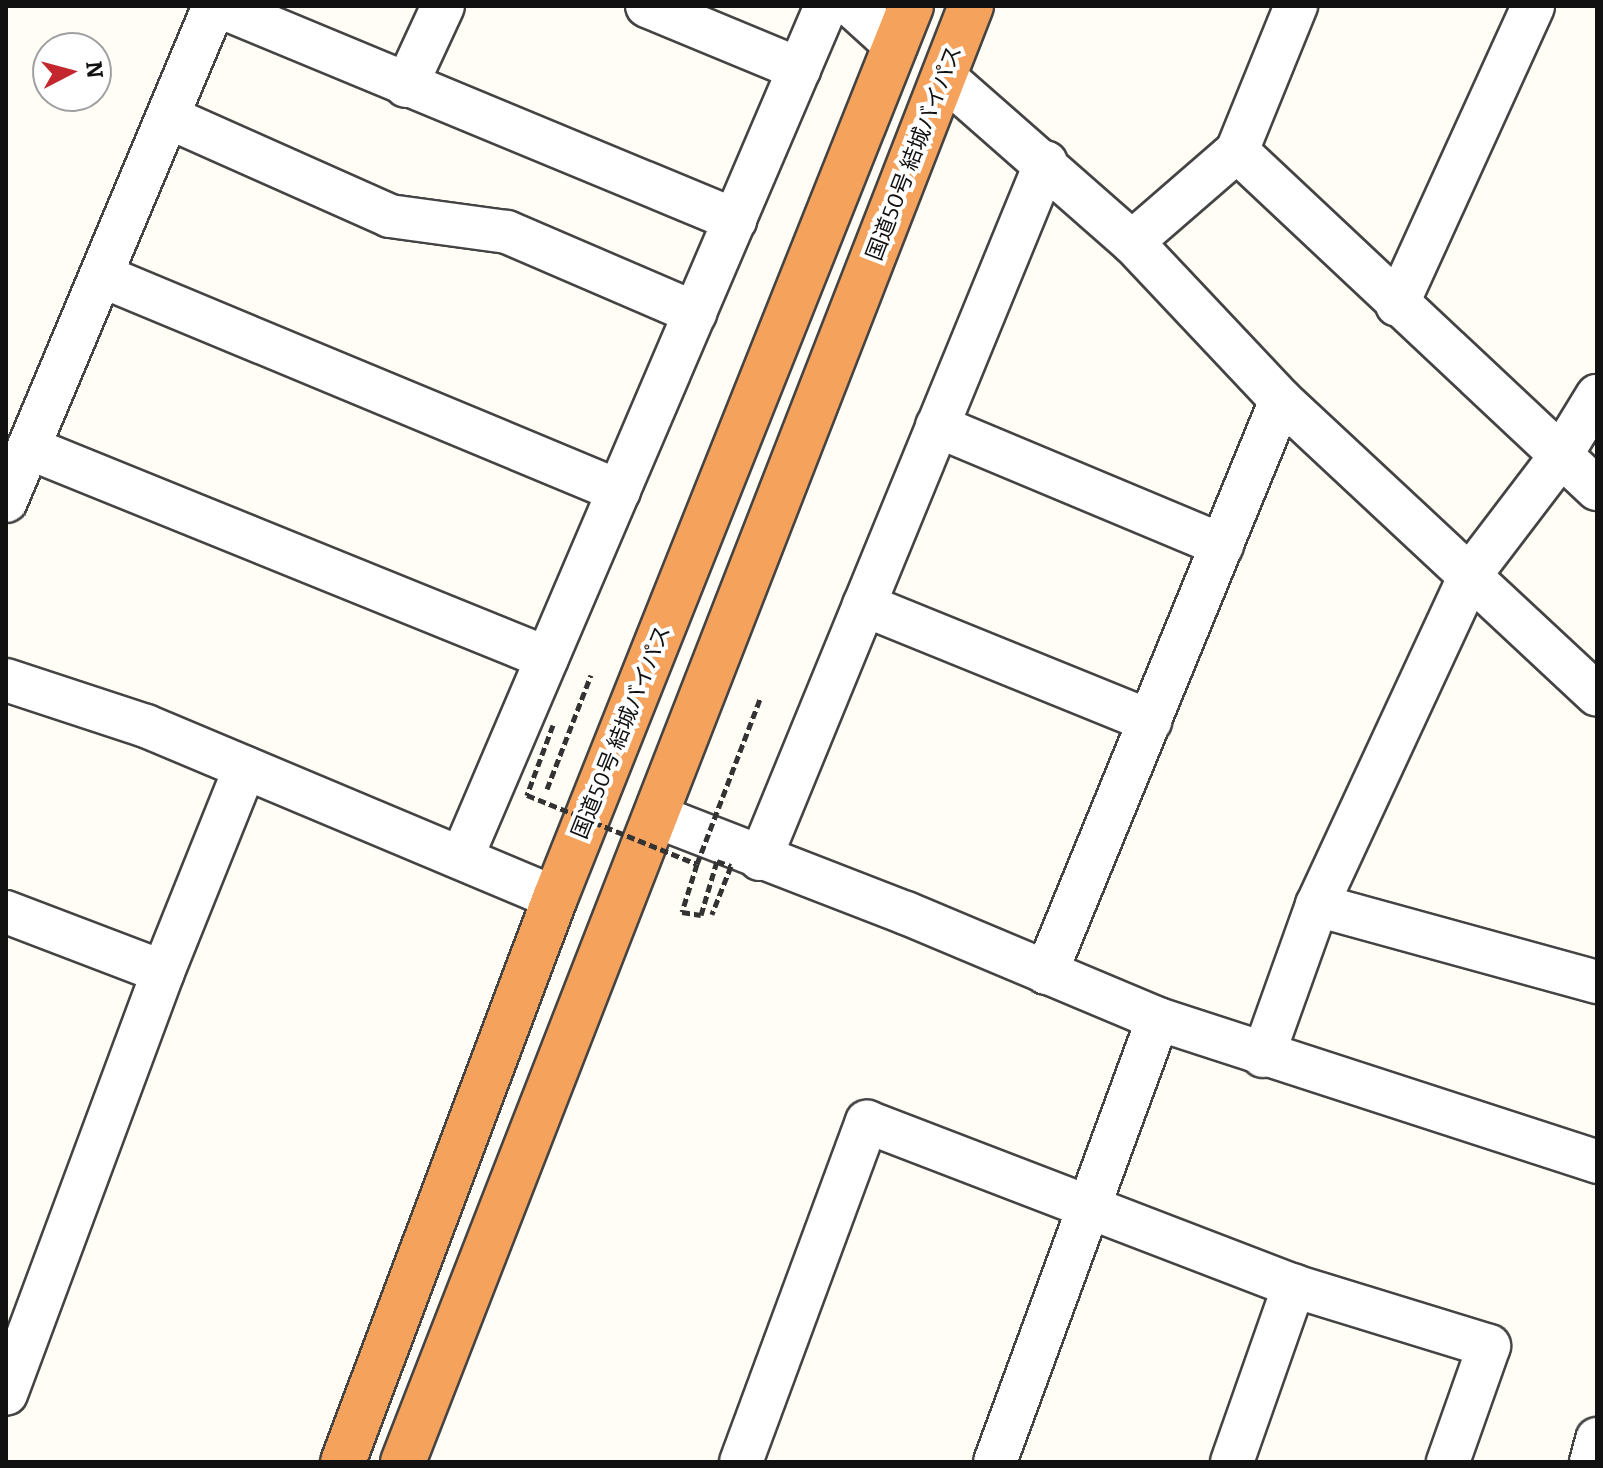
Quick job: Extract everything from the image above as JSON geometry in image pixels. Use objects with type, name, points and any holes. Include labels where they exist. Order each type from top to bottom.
[{"type":"highway","name":"国道50号 結城バイパス","points":[[343,1462],[555,898],[911,6]]},
{"type":"highway","name":"国道50号 結城バイパス","points":[[403,1462],[658,817],[971,6]]},
{"type":"street","points":[[6,501],[217,6],[735,220]]},
{"type":"street","points":[[406,86],[443,6]]},
{"type":"street","points":[[647,6],[799,69]]},
{"type":"street","points":[[462,857],[826,6]]},
{"type":"street","points":[[852,6],[896,46]]},
{"type":"street","points":[[1132,242],[1237,151],[1296,6]]},
{"type":"street","points":[[1397,305],[1533,6]]},
{"type":"street","points":[[944,77],[1046,162],[1132,242],[1281,400],[1597,695]]},
{"type":"street","points":[[170,118],[390,216],[507,232],[695,313]]},
{"type":"street","points":[[1237,151],[1559,458],[1597,489]]},
{"type":"street","points":[[760,859],[1046,162]]},
{"type":"street","points":[[102,276],[619,491]]},
{"type":"street","points":[[1263,1056],[1317,905],[1470,575],[1559,458],[1597,396]]},
{"type":"street","points":[[1046,973],[1281,400]]},
{"type":"street","points":[[937,426],[1222,545]]},
{"type":"street","points":[[29,448],[547,658]]},
{"type":"street","points":[[864,605],[1150,721]]},
{"type":"street","points":[[6,680],[146,726],[555,898]]},
{"type":"street","points":[[6,1394],[163,972],[245,768]]},
{"type":"street","points":[[658,817],[1158,1019],[1263,1056],[1597,1162]]},
{"type":"street","points":[[1317,905],[1597,982]]},
{"type":"street","points":[[6,912],[163,972]]},
{"type":"street","points":[[995,1462],[1158,1019]]},
{"type":"street","points":[[741,1462],[867,1122],[1089,1203],[1294,1286],[1489,1346],[1448,1462]]},
{"type":"street","points":[[1232,1462],[1294,1286]]},
{"type":"street","points":[[1591,1462],[1597,1439]]},
{"type":"path","points":[[547,789],[591,675]]},
{"type":"path","points":[[712,914],[731,866],[717,861],[701,915],[682,912],[697,864],[760,699]]},
{"type":"path","points":[[553,725],[527,795],[697,864]]}]
